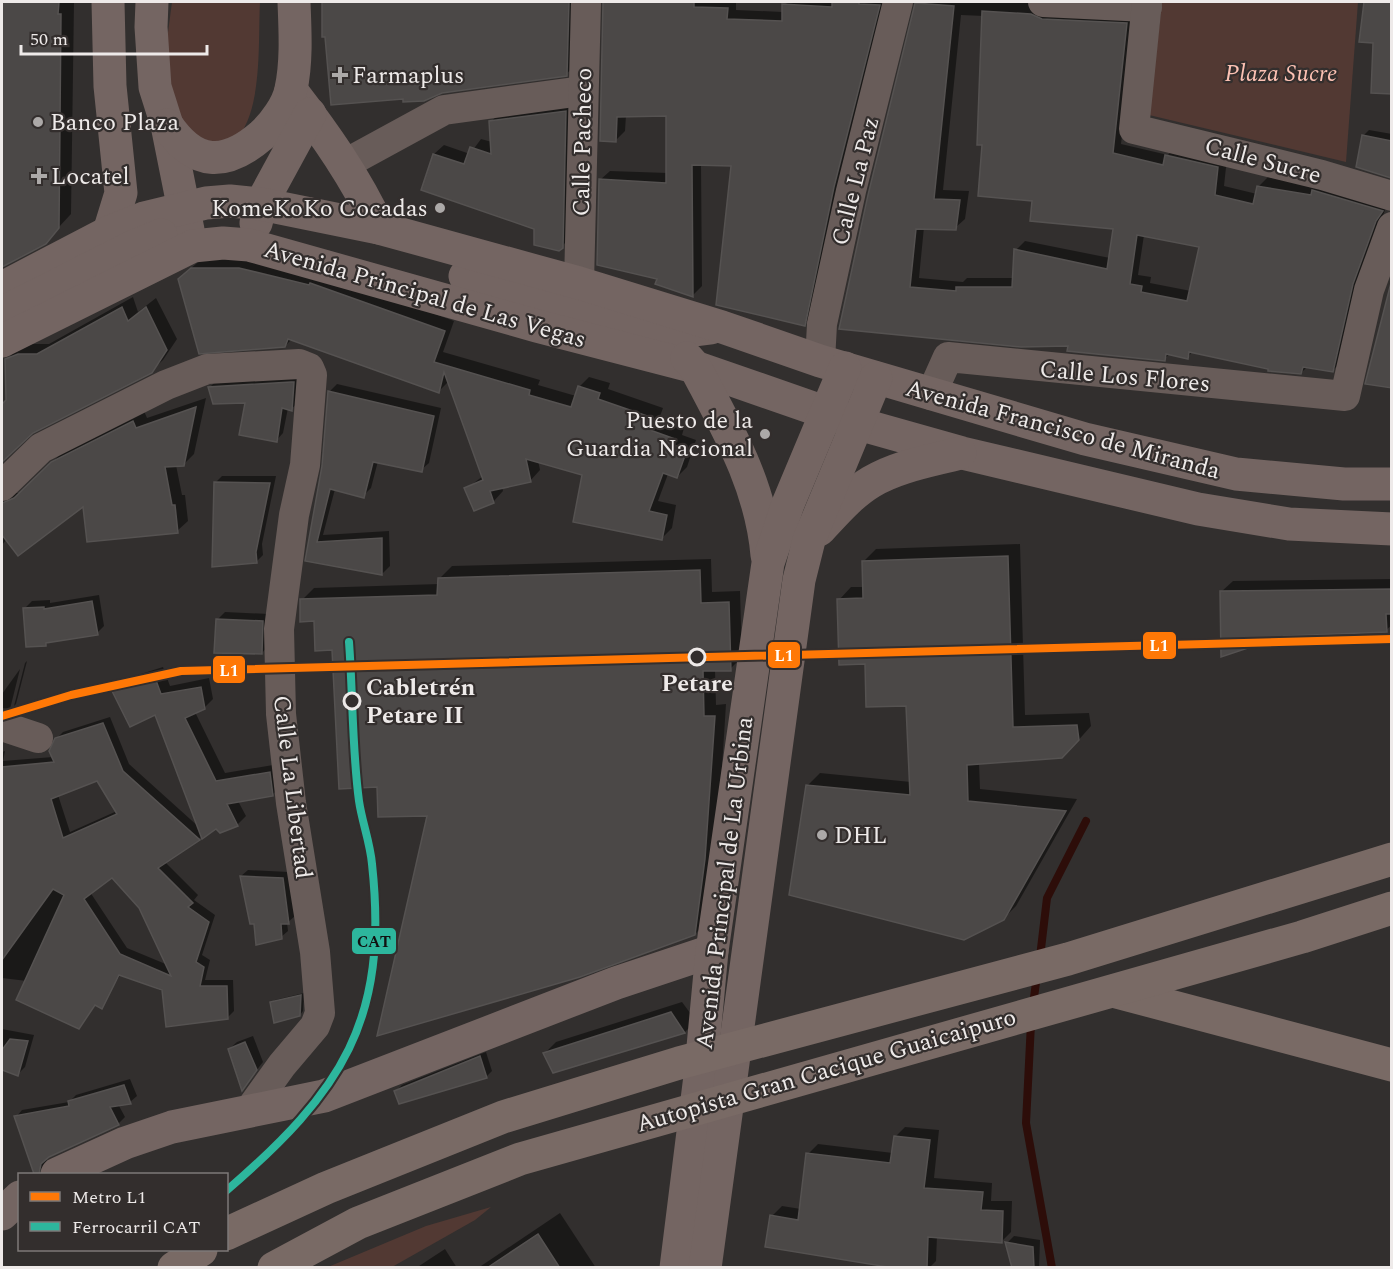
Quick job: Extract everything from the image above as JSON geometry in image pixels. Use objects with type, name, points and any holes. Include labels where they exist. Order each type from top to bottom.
[{"type":"highway","name":"Autopista Gran Cacique Guaicaipuro","points":[[1232,906],[1392,844]]},
{"type":"highway","name":"Autopista Gran Cacique Guaicaipuro","points":[[228,1233],[326,1188],[503,1117],[680,1063],[1068,958],[1232,906],[1392,859]]},
{"type":"highway","name":"Autopista Gran Cacique Guaicaipuro","points":[[274,1268],[358,1223],[520,1159],[1062,1003],[1302,937],[1392,908]]},
{"type":"highway","points":[[1111,991],[1392,1065]]},
{"type":"highway","points":[[174,1268],[200,1251]]},
{"type":"street","points":[[108,2],[110,86],[121,193],[109,232]]},
{"type":"street","points":[[152,2],[151,27],[155,87],[167,125],[182,209],[193,246]]},
{"type":"street","points":[[249,245],[261,204],[300,102],[294,2]]},
{"type":"street","name":"Calle Pacheco","points":[[579,284],[586,2]]},
{"type":"street","name":"Calle La Paz","points":[[832,365],[822,324],[850,191],[898,2]]},
{"type":"street","points":[[1043,2],[1147,4]]},
{"type":"street","name":"Calle Sucre","points":[[1147,4],[1134,129],[1322,175],[1392,196]]},
{"type":"street","points":[[345,164],[444,110],[582,91]]},
{"type":"street","points":[[167,125],[189,151],[210,157],[231,157],[300,102]]},
{"type":"street","points":[[300,102],[361,189],[379,228]]},
{"type":"street","name":"Avenida Principal de Las Vegas","points":[[2,288],[109,232],[144,218],[230,201],[261,204],[379,228],[722,327],[832,365]]},
{"type":"street","points":[[2,313],[132,247],[177,228],[204,219],[244,217],[298,228],[664,334],[722,327]]},
{"type":"street","name":"Calle Los Flores","points":[[931,395],[948,357],[1343,396],[1348,393],[1369,290],[1392,228]]},
{"type":"street","name":"Avenida Principal de Las Vegas","points":[[2,341],[193,246],[223,243],[249,245],[525,323],[695,367],[859,424]]},
{"type":"street","points":[[664,334],[695,367],[744,462],[760,506],[768,563]]},
{"type":"street","name":"Calle La Libertad","points":[[2,486],[41,448],[112,410],[207,369],[299,364],[309,368],[312,375],[305,465],[294,514],[279,629],[280,714],[291,802],[315,951],[320,1013],[315,1026],[282,1065],[249,1111]]},
{"type":"street","name":"Avenida Francisco de Miranda","points":[[832,365],[1085,439],[1236,474],[1344,484],[1392,484]]},
{"type":"street","name":"Avenida Principal de La Urbina","points":[[676,1268],[701,1068],[712,951],[768,563],[788,504],[828,414],[832,365]]},
{"type":"street","name":"Avenida Principal de La Urbina","points":[[705,1268],[799,580],[809,540],[859,424],[876,378]]},
{"type":"street","name":"Avenida Francisco de Miranda","points":[[859,424],[962,453],[1198,509],[1289,524],[1392,529]]},
{"type":"street","points":[[809,540],[842,506],[870,483],[903,468],[962,453]]},
{"type":"street","points":[[2,726],[38,738]]},
{"type":"street","points":[[59,1173],[125,1143],[162,1130],[324,1096],[616,983],[712,951]]},
{"type":"street","points":[[2,1203],[18,1196]]},
{"type":"street","points":[[2,1214],[18,1197]]},
{"type":"green space","points":[[172,2],[260,2],[258,72],[252,108],[246,124],[235,139],[204,151],[174,120],[167,40]]},
{"type":"green space","name":"Plaza Sucre","points":[[1162,2],[1358,2],[1346,162],[1149,115]]},
{"type":"green space","points":[[491,1207],[475,1220],[392,1267],[328,1267],[426,1226]]},
{"type":"building","points":[[2,2],[59,2],[58,14],[61,14],[59,228],[46,244],[2,267]]},
{"type":"building","points":[[322,2],[569,2],[567,76],[442,93],[424,101],[403,102],[403,99],[331,105],[325,37],[322,37]]},
{"type":"building","points":[[603,2],[694,2],[694,7],[728,8],[727,19],[782,21],[782,4],[832,7],[832,2],[859,2],[859,4],[880,5],[834,187],[805,326],[716,305],[731,166],[692,165],[693,297],[655,284],[657,279],[597,265],[599,179],[666,183],[666,116],[617,117],[616,142],[600,141]]},
{"type":"building","points":[[1364,2],[1392,2],[1392,94],[1371,93],[1373,43],[1359,42]]},
{"type":"building","points":[[915,3],[954,6],[934,199],[960,200],[956,230],[916,229],[910,287],[956,291],[956,287],[1012,287],[1014,249],[1107,269],[1113,229],[1030,221],[1032,201],[978,196],[982,145],[977,145],[982,11],[1031,14],[1042,19],[1127,23],[1113,153],[1163,165],[1165,155],[1218,167],[1215,195],[1253,204],[1257,186],[1311,195],[1312,190],[1383,211],[1376,221],[1353,284],[1333,372],[1303,367],[1301,374],[1268,371],[1268,369],[1189,352],[1188,359],[1166,354],[1165,361],[1067,351],[1068,346],[1021,347],[839,329],[868,195]],"holes":[[[1137,235],[1199,247],[1187,301],[1141,292],[1142,286],[1130,284]]]},
{"type":"building","points":[[566,111],[563,248],[559,251],[534,245],[534,229],[421,190],[433,154],[464,164],[470,147],[491,154],[489,121]]},
{"type":"building","points":[[1362,135],[1392,141],[1391,178],[1356,167]]},
{"type":"building","points":[[191,268],[239,268],[309,285],[310,283],[445,331],[434,362],[530,390],[529,395],[571,407],[578,386],[600,393],[598,399],[653,418],[650,430],[675,439],[673,445],[687,450],[677,478],[663,473],[649,511],[667,515],[662,540],[573,522],[582,475],[526,459],[531,482],[490,491],[494,503],[474,511],[464,488],[483,480],[444,372],[439,393],[288,339],[285,347],[199,354],[178,279]]},
{"type":"building","points":[[1392,279],[1392,388],[1365,384]]},
{"type":"building","points":[[122,307],[128,321],[146,307],[167,350],[152,373],[33,433],[2,462],[2,404],[6,400],[5,359],[18,354],[37,354]]},
{"type":"building","points":[[294,382],[292,411],[282,408],[277,442],[239,435],[245,403],[213,404],[208,387]]},
{"type":"building","points":[[328,391],[434,416],[422,472],[373,462],[364,498],[330,489],[317,542],[382,538],[382,575],[305,561],[322,466]]},
{"type":"building","points":[[196,407],[184,466],[165,467],[172,505],[175,505],[178,533],[87,542],[83,507],[18,556],[2,535],[2,503],[14,498],[51,462],[133,421],[136,428]]},
{"type":"building","points":[[214,482],[270,483],[256,552],[257,563],[212,567]]},
{"type":"building","points":[[1008,556],[1013,727],[1077,725],[1079,740],[1062,758],[967,765],[968,801],[1066,811],[1004,920],[964,940],[789,895],[806,785],[910,795],[906,706],[866,707],[865,664],[839,665],[837,599],[863,598],[862,561]]},
{"type":"building","points":[[700,570],[701,603],[729,602],[731,671],[703,671],[704,716],[715,716],[705,859],[695,935],[580,977],[377,1036],[427,816],[378,817],[377,787],[339,789],[332,650],[315,651],[314,621],[300,622],[300,599],[437,595],[438,578]]},
{"type":"building","points":[[1392,589],[1392,614],[1386,614],[1387,632],[1284,636],[1221,657],[1220,591]]},
{"type":"building","points":[[92,601],[98,635],[46,643],[46,646],[26,647],[23,608],[44,607],[44,609]]},
{"type":"building","points":[[216,619],[263,621],[262,654],[214,653]]},
{"type":"building","points":[[154,675],[161,694],[201,687],[205,709],[185,718],[216,781],[270,772],[273,796],[227,804],[238,826],[220,833],[216,829],[202,839],[155,715],[130,727],[111,689]]},
{"type":"building","points":[[103,723],[123,771],[200,840],[158,868],[193,903],[188,907],[209,922],[196,962],[204,967],[200,986],[227,986],[228,1019],[166,1027],[162,990],[119,975],[102,1009],[95,1005],[79,1029],[16,1000],[64,895],[53,889],[2,960],[2,767],[54,762],[49,751],[55,738]],"holes":[[[97,781],[117,814],[63,838],[51,799]],[[112,878],[139,908],[171,976],[120,954],[84,899]]]},
{"type":"building","points":[[240,876],[283,878],[289,924],[281,924],[282,939],[256,945],[254,924],[250,924]]},
{"type":"building","points":[[301,995],[300,1016],[274,1023],[270,1002]]},
{"type":"building","points":[[671,1012],[685,1033],[553,1073],[543,1053]]},
{"type":"building","points":[[10,1039],[28,1041],[18,1076],[2,1070],[2,1050]]},
{"type":"building","points":[[245,1042],[257,1070],[242,1091],[228,1049]]},
{"type":"building","points":[[480,1056],[487,1078],[399,1104],[394,1091]]},
{"type":"building","points":[[124,1085],[131,1104],[110,1107],[119,1125],[49,1157],[41,1164],[39,1173],[34,1173],[14,1116],[69,1106],[68,1101]]},
{"type":"building","points":[[894,1136],[930,1140],[924,1188],[983,1192],[981,1210],[1003,1211],[1002,1243],[928,1237],[927,1268],[894,1268],[765,1247],[770,1215],[798,1220],[806,1153],[890,1163]]},
{"type":"building","points":[[538,1234],[560,1268],[487,1268]]},
{"type":"building","points":[[1005,1242],[1033,1247],[1034,1268],[1012,1268]]},
{"type":"waterway","points":[[1040,957],[1047,898],[1086,821]]},
{"type":"waterway","points":[[1033,1005],[1037,975]]},
{"type":"waterway","points":[[1031,1023],[1026,1123],[1052,1268]]},
{"type":"metro line","name":"L1","points":[[2,716],[71,695],[181,671],[1392,639]]},
{"type":"rail line","name":"CAT","points":[[228,1189],[300,1120],[328,1085],[349,1049],[364,1010],[373,967],[375,919],[371,856],[360,809],[357,781],[349,642]]},
{"type":"place","name":"Farmaplus","points":[[340,75]]},
{"type":"place","name":"Banco Plaza","points":[[38,122]]},
{"type":"place","name":"Locatel","points":[[39,176]]},
{"type":"place","name":"KomeKoKo Cocadas","points":[[440,208]]},
{"type":"place","name":"Puesto de la Guardia Nacional","points":[[765,434]]},
{"type":"place","name":"Petare","points":[[697,657]]},
{"type":"place","name":"Cabletrén Petare II","points":[[352,701]]},
{"type":"place","name":"DHL","points":[[822,835]]}]
